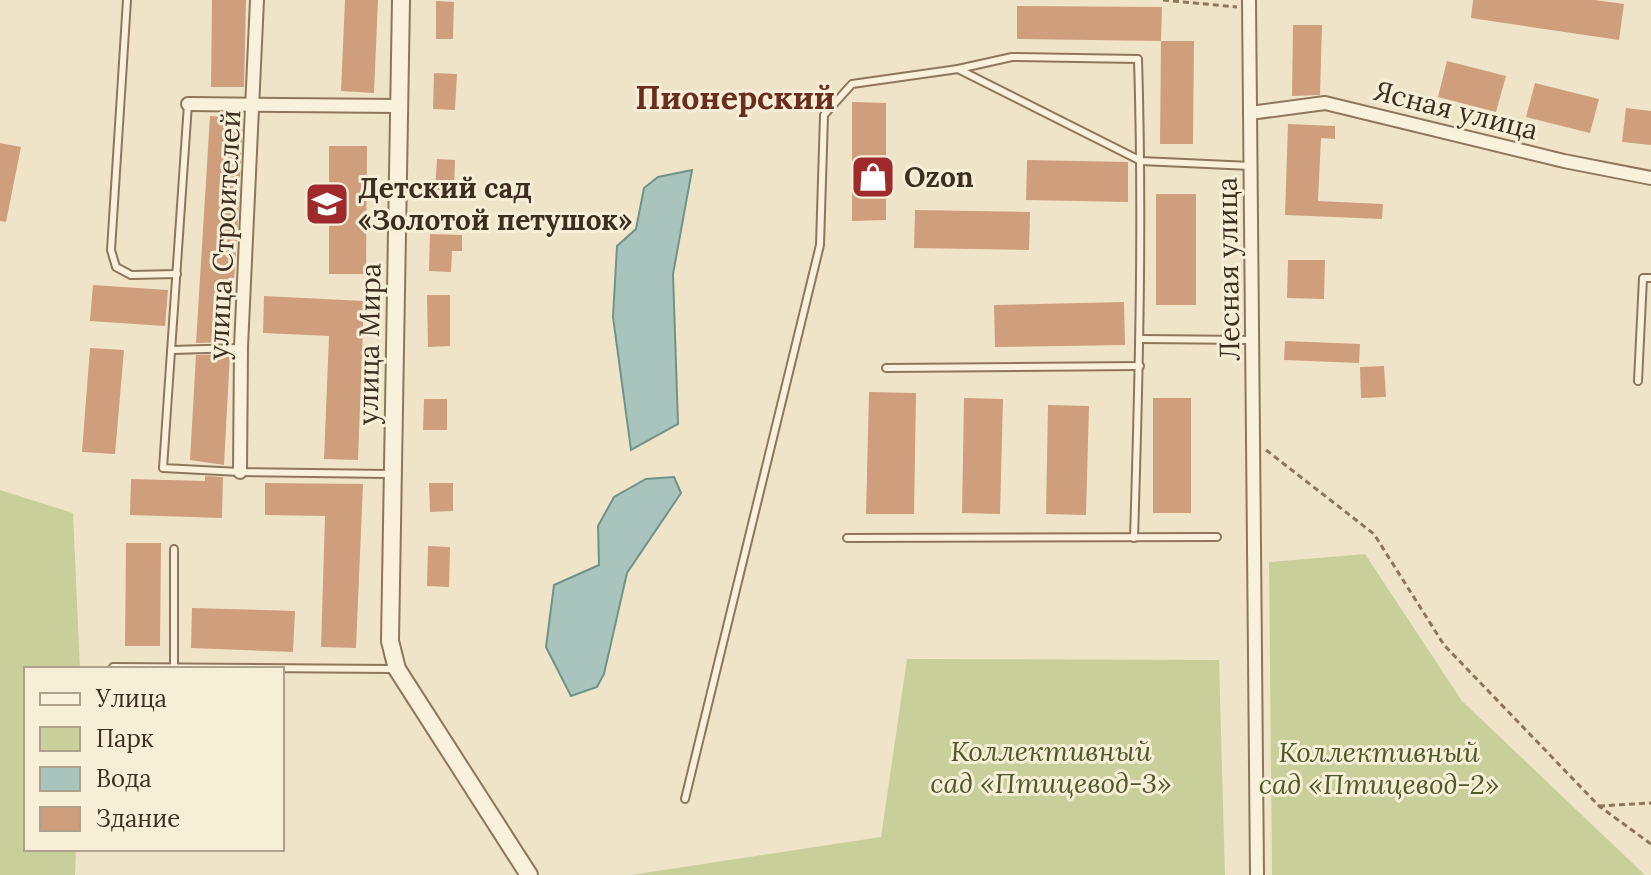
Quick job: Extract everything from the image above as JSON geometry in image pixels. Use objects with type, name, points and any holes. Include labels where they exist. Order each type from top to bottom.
[{"type":"street","name":"улица Строителей","points":[[240,472],[241,347],[257,0]]},
{"type":"street","name":"улица Мира","points":[[401,0],[390,641],[397,669],[529,875]]},
{"type":"street","name":"Лесная улица","points":[[1249,4],[1257,875]]},
{"type":"street","name":"Ясная улица","points":[[1250,113],[1325,103],[1564,161],[1651,178]]},
{"type":"street","points":[[188,104],[399,106]]},
{"type":"lane","points":[[127,0],[111,250],[116,267],[131,275],[177,274]]},
{"type":"lane","points":[[685,799],[820,245],[824,115],[852,84],[958,69],[1012,57],[1138,59],[1141,339],[1134,538]]},
{"type":"lane","points":[[958,69],[1141,161],[1251,166]]},
{"type":"lane","points":[[188,104],[163,468],[393,474]]},
{"type":"lane","points":[[1638,381],[1643,278],[1651,278]]},
{"type":"lane","points":[[1141,339],[1252,340]]},
{"type":"lane","points":[[172,350],[241,347]]},
{"type":"lane","points":[[886,368],[1140,366]]},
{"type":"lane","points":[[847,538],[1217,537]]},
{"type":"lane","points":[[113,667],[174,667],[174,549]]},
{"type":"lane","points":[[284,668],[397,669]]},
{"type":"path","points":[[1163,0],[1249,4]]},
{"type":"path","points":[[1253,439],[1374,534],[1444,645],[1599,806],[1651,844]]},
{"type":"path","points":[[1599,806],[1651,803]]},
{"type":"green space","points":[[0,490],[73,513],[80,667],[24,667],[24,851],[76,851],[75,875],[0,875]]},
{"type":"green space","name":"Коллективный сад «Птицевод-2»","points":[[1365,554],[1462,701],[1645,875],[1272,875],[1269,562]]},
{"type":"green space","name":"Коллективный сад «Птицевод-3»","points":[[907,659],[1219,660],[1225,875],[631,875],[881,837]]},
{"type":"water","points":[[692,170],[673,274],[678,424],[631,450],[613,317],[617,246],[636,229],[644,188],[658,177]]},
{"type":"water","points":[[674,477],[681,493],[627,573],[604,674],[597,687],[571,696],[546,647],[554,585],[599,565],[598,526],[614,497],[646,479]]},
{"type":"building","points":[[212,0],[246,0],[244,87],[211,87]]},
{"type":"building","points":[[345,0],[378,0],[374,93],[341,91]]},
{"type":"building","points":[[1473,0],[1595,0],[1624,4],[1619,40],[1471,18]]},
{"type":"building","points":[[436,1],[454,2],[453,39],[436,39]]},
{"type":"building","points":[[1017,6],[1162,7],[1161,41],[1017,39]]},
{"type":"building","points":[[1293,25],[1322,25],[1320,95],[1292,96]]},
{"type":"building","points":[[1161,41],[1194,41],[1193,144],[1160,144]]},
{"type":"building","points":[[1447,61],[1506,76],[1496,112],[1438,97]]},
{"type":"building","points":[[434,73],[457,74],[455,110],[433,109]]},
{"type":"building","points":[[1535,83],[1599,99],[1590,133],[1526,117]]},
{"type":"building","points":[[852,102],[886,103],[886,220],[852,221]]},
{"type":"building","points":[[1626,108],[1651,111],[1651,145],[1622,142]]},
{"type":"building","points":[[210,116],[243,118],[238,219],[230,342],[196,343]]},
{"type":"building","points":[[1288,124],[1335,126],[1335,139],[1321,138],[1318,201],[1383,204],[1382,219],[1285,215]]},
{"type":"building","points":[[0,143],[21,147],[6,222],[0,221]]},
{"type":"building","points":[[329,146],[367,146],[366,274],[329,274]]},
{"type":"building","points":[[437,159],[455,160],[454,190],[435,190]]},
{"type":"building","points":[[1027,160],[1128,162],[1128,202],[1026,200]]},
{"type":"building","points":[[1156,194],[1196,194],[1196,305],[1156,305]]},
{"type":"building","points":[[915,210],[1030,212],[1029,250],[914,248]]},
{"type":"building","points":[[430,234],[462,235],[462,251],[452,251],[451,272],[429,271]]},
{"type":"building","points":[[1288,260],[1325,260],[1324,299],[1287,298]]},
{"type":"building","points":[[93,285],[168,290],[165,326],[90,321]]},
{"type":"building","points":[[427,295],[450,295],[450,346],[428,347]]},
{"type":"building","points":[[264,296],[364,301],[358,460],[324,459],[329,336],[263,333]]},
{"type":"building","points":[[1124,302],[1125,345],[995,347],[994,305]]},
{"type":"building","points":[[1285,341],[1360,344],[1359,363],[1284,360]]},
{"type":"building","points":[[90,348],[124,350],[115,454],[82,452]]},
{"type":"building","points":[[230,354],[224,465],[190,460],[196,355]]},
{"type":"building","points":[[1384,366],[1386,397],[1361,398],[1360,367]]},
{"type":"building","points":[[869,392],[916,393],[914,514],[866,514]]},
{"type":"building","points":[[964,398],[1003,399],[1000,514],[962,513]]},
{"type":"building","points":[[1153,398],[1191,398],[1191,513],[1153,513]]},
{"type":"building","points":[[424,399],[447,399],[447,430],[423,430]]},
{"type":"building","points":[[1048,405],[1089,406],[1086,515],[1046,514]]},
{"type":"building","points":[[205,476],[223,477],[222,518],[130,515],[131,479],[205,481]]},
{"type":"building","points":[[265,483],[363,484],[356,648],[321,647],[325,516],[265,515]]},
{"type":"building","points":[[429,483],[453,483],[453,511],[430,512]]},
{"type":"building","points":[[126,543],[161,543],[160,646],[125,646]]},
{"type":"building","points":[[428,546],[450,547],[449,587],[427,586]]},
{"type":"building","points":[[192,608],[295,611],[293,652],[191,648]]},
{"type":"place","name":"Ozon","points":[[873,177]]},
{"type":"place","name":"Детский сад «Золотой петушок»","points":[[327,204]]},
{"type":"district","name":"Пионерский","points":[[735,98]]}]
